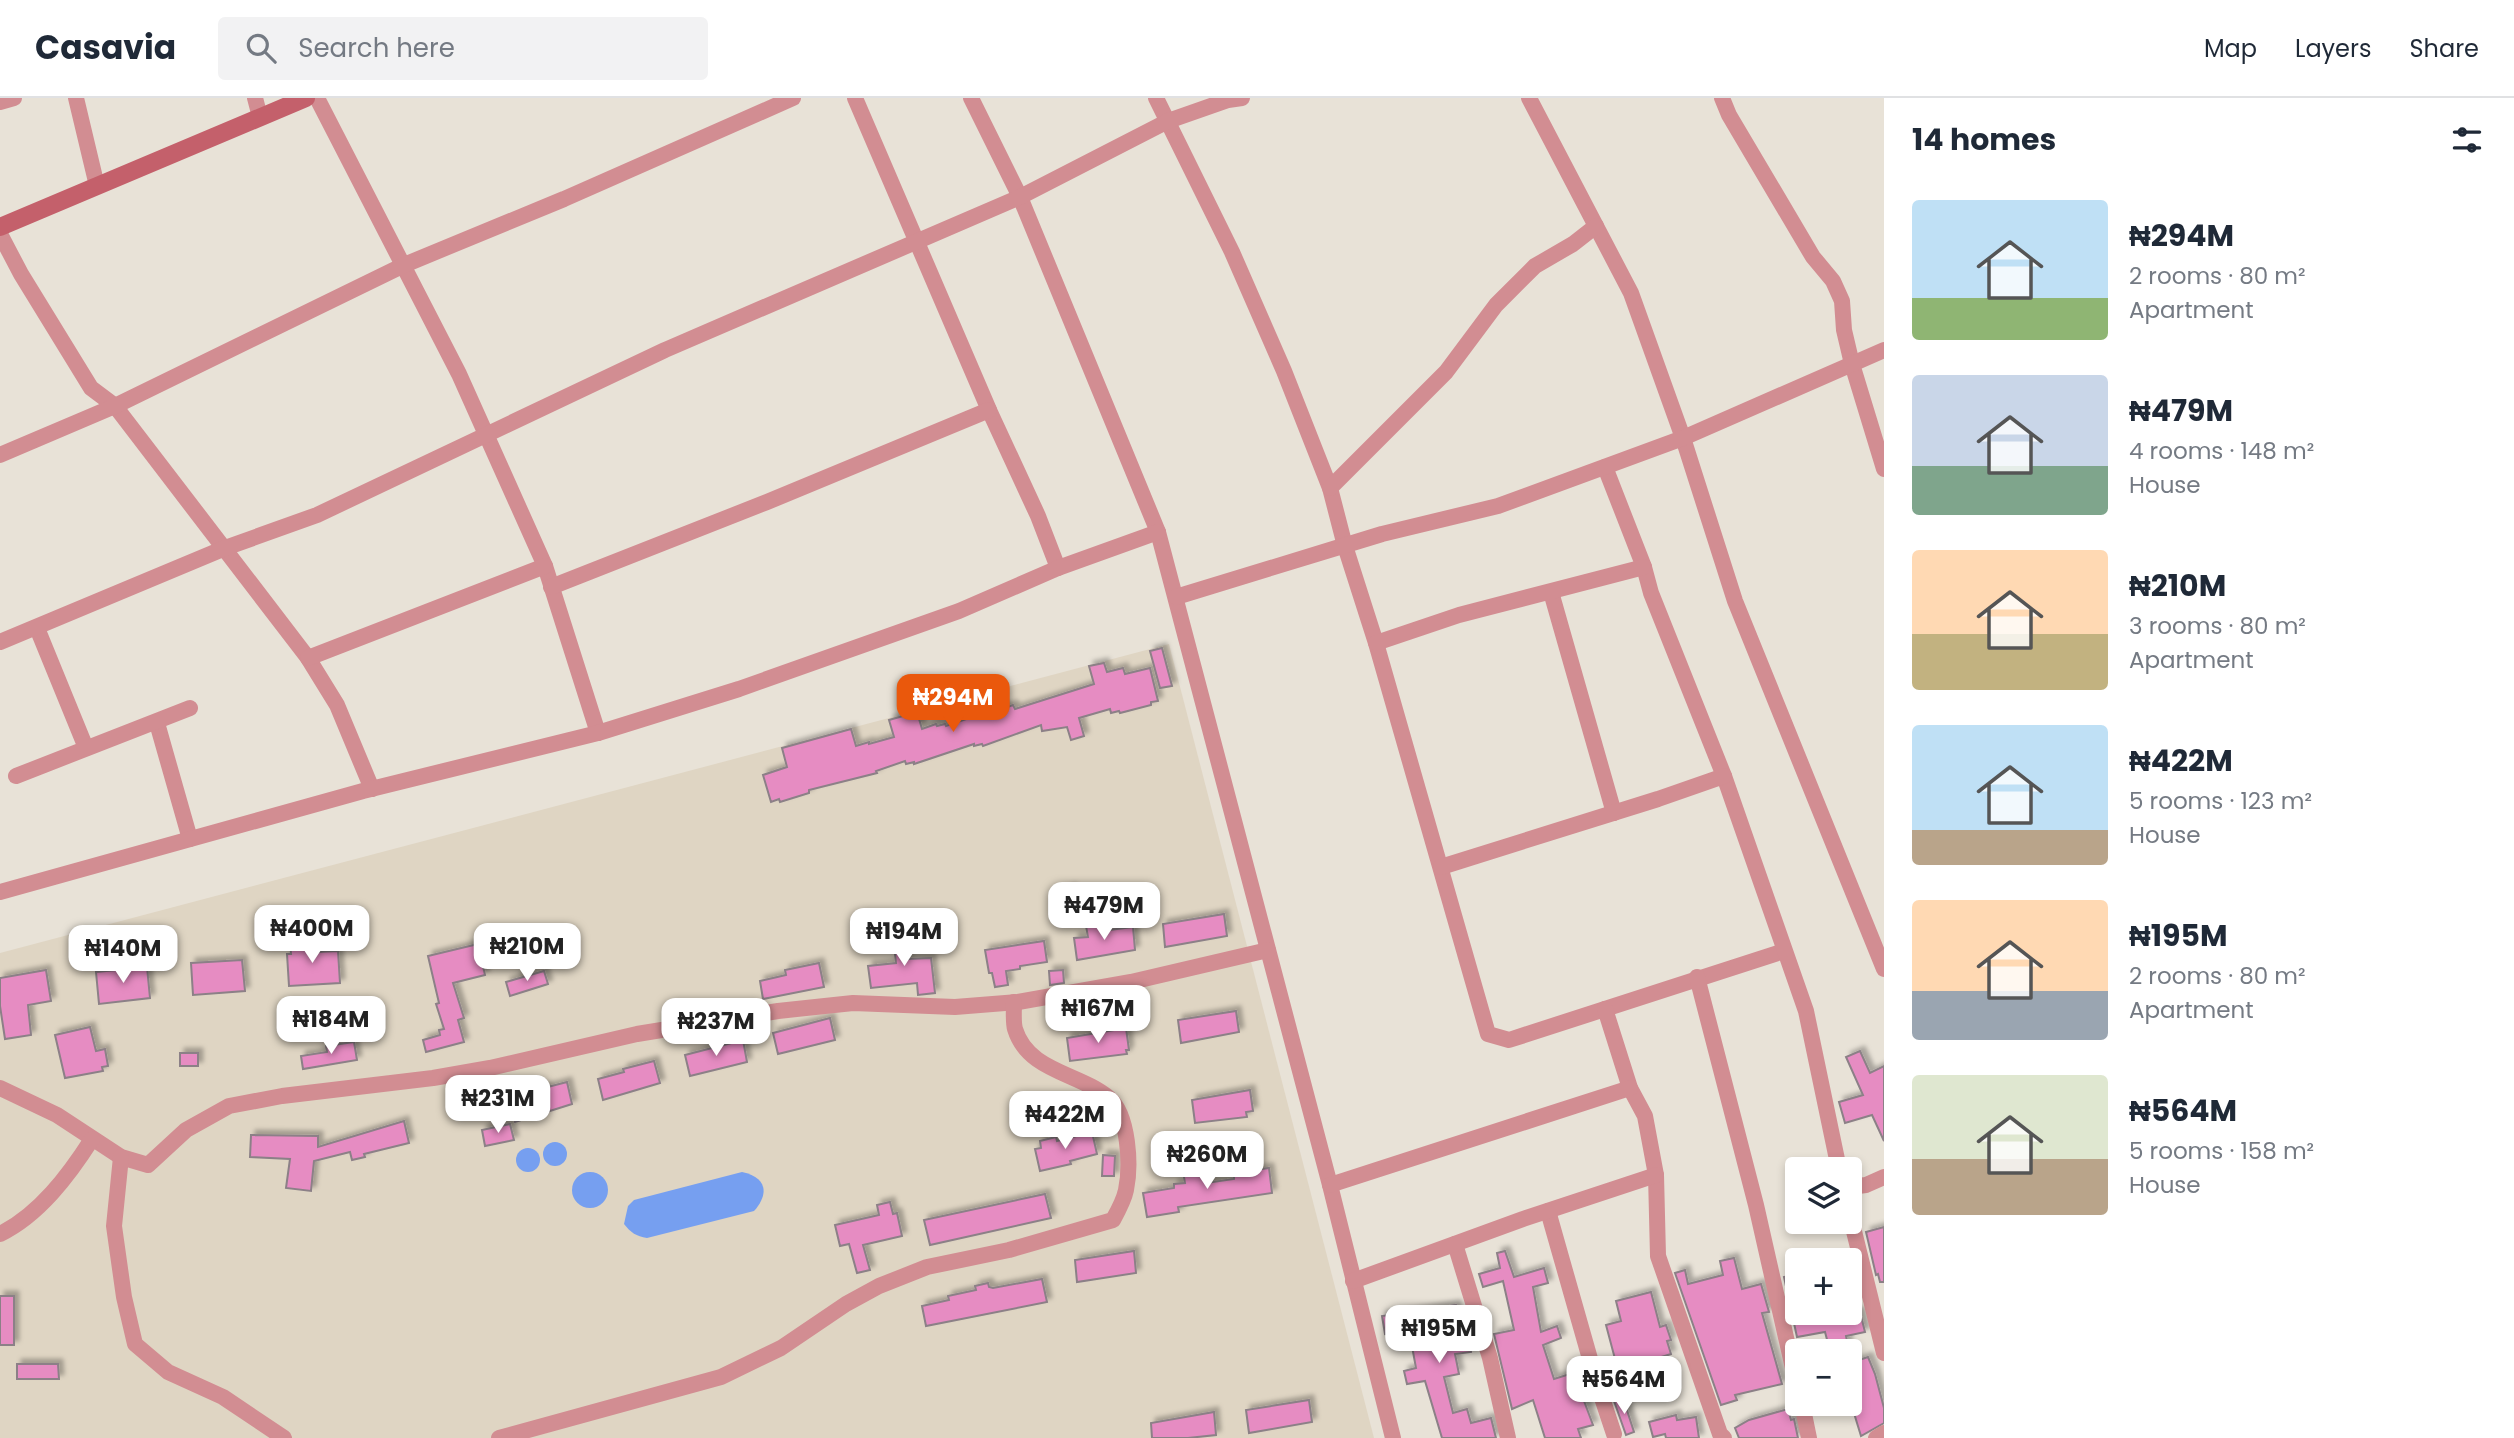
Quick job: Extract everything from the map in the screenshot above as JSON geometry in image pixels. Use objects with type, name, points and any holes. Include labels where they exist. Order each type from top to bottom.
[{"type":"main road","points":[[0,228],[306,98]]},
{"type":"street","points":[[0,102],[14,98]]},
{"type":"street","points":[[76,98],[97,186]]},
{"type":"street","points":[[256,98],[260,117]]},
{"type":"street","points":[[317,98],[459,374],[545,566],[598,733]]},
{"type":"street","points":[[0,455],[115,406],[404,265],[564,200],[793,98]]},
{"type":"street","points":[[855,98],[1059,568]]},
{"type":"street","points":[[971,98],[1020,197],[1158,532],[1330,1185],[1393,1438]]},
{"type":"street","points":[[1156,98],[1232,252],[1331,488],[1345,546],[1377,643],[1488,1034],[1509,1040],[1784,951]]},
{"type":"street","points":[[0,642],[225,548],[317,515],[665,350],[1020,197],[1168,121],[1228,100],[1242,98]]},
{"type":"street","points":[[1529,98],[1631,293],[1683,438],[1735,601],[1884,969]]},
{"type":"street","points":[[1722,98],[1729,116],[1813,257],[1833,281],[1842,301],[1844,330],[1852,364],[1884,469]]},
{"type":"street","points":[[1331,488],[1446,372],[1496,305],[1535,266],[1573,244],[1596,226]]},
{"type":"street","points":[[0,234],[20,274],[91,388],[115,406],[308,658],[337,705],[372,789]]},
{"type":"street","points":[[1176,597],[1382,534],[1498,506],[1683,438],[1884,350]]},
{"type":"street","points":[[551,587],[768,502],[989,410]]},
{"type":"street","points":[[1605,467],[1644,567],[1651,593],[1724,776],[1806,1011],[1836,1157]]},
{"type":"street","points":[[0,892],[372,789],[598,733],[739,689],[959,611],[1059,568],[1158,532]]},
{"type":"street","points":[[308,658],[545,566]]},
{"type":"street","points":[[1377,643],[1459,615],[1644,567]]},
{"type":"street","points":[[1551,592],[1614,813]]},
{"type":"street","points":[[37,628],[86,748]]},
{"type":"street","points":[[16,776],[190,708]]},
{"type":"street","points":[[157,723],[190,839]]},
{"type":"street","points":[[1441,867],[1724,776]]},
{"type":"street","points":[[0,1088],[57,1115],[121,1157],[148,1165],[186,1130],[229,1106],[282,1096],[433,1078],[490,1068],[637,1034],[778,1011],[853,1003],[955,1007],[1014,1002],[1131,982],[1268,950]]},
{"type":"street","points":[[1697,977],[1756,1205],[1786,1339]]},
{"type":"street","points":[[499,1438],[721,1377],[782,1348],[846,1304],[879,1286],[927,1267],[1009,1250],[1113,1220],[1126,1192],[1128,1148],[1124,1124],[1111,1098],[1045,1066],[1026,1047],[1015,1029],[1014,1002]]},
{"type":"street","points":[[1605,1009],[1630,1088],[1645,1116],[1656,1175],[1658,1256],[1720,1434],[1724,1438]]},
{"type":"street","points":[[1330,1185],[1630,1088]]},
{"type":"street","points":[[0,1234],[28,1216],[71,1171],[92,1139]]},
{"type":"street","points":[[121,1157],[114,1226],[124,1297],[135,1344],[168,1372],[223,1396],[284,1438]]},
{"type":"street","points":[[1353,1281],[1656,1175]]},
{"type":"street","points":[[1862,1186],[1884,1177]]},
{"type":"street","points":[[1548,1211],[1614,1434]]},
{"type":"street","points":[[1855,1234],[1884,1353]]},
{"type":"street","points":[[1455,1244],[1490,1358],[1508,1438]]},
{"type":"street","points":[[1804,1416],[1809,1438]]},
{"type":"street","points":[[1876,1438],[1884,1433]]},
{"type":"shaded area","points":[[1169,644],[1374,1438],[0,1438],[0,953]]},
{"type":"water","points":[[555,1142],[566,1149],[567,1154],[560,1165],[555,1166],[544,1159],[543,1154],[550,1143]]},
{"type":"water","points":[[528,1148],[539,1155],[540,1160],[533,1171],[528,1172],[517,1165],[516,1160],[523,1149]]},
{"type":"water","points":[[590,1172],[603,1177],[608,1190],[603,1203],[590,1208],[577,1203],[572,1190],[577,1177]]},
{"type":"water","points":[[742,1172],[756,1178],[763,1187],[762,1198],[754,1211],[647,1238],[634,1234],[624,1224],[628,1206],[634,1200]]},
{"type":"building","points":[[1162,648],[1172,686],[1160,688],[1150,651]]},
{"type":"building","points":[[1104,663],[1107,672],[1123,668],[1125,674],[1150,668],[1158,701],[1120,713],[1111,713],[1110,709],[1079,718],[1084,736],[1071,740],[1067,727],[1042,731],[1041,725],[983,746],[974,744],[914,764],[906,764],[905,761],[876,771],[877,773],[809,790],[809,793],[780,802],[779,799],[771,802],[763,775],[787,767],[782,748],[851,729],[856,746],[869,744],[894,737],[889,720],[917,712],[922,729],[936,724],[946,726],[1004,706],[1013,705],[1015,709],[1094,684],[1089,666]]},
{"type":"building","points":[[1071,888],[1077,902],[1057,910],[1051,897]]},
{"type":"building","points":[[1224,914],[1227,936],[1165,947],[1163,924]]},
{"type":"building","points":[[1101,924],[1102,931],[1133,927],[1135,950],[1077,960],[1074,938],[1088,937],[1086,926]]},
{"type":"building","points":[[905,925],[908,959],[931,958],[935,993],[918,995],[917,983],[871,988],[868,966],[896,963],[892,926]]},
{"type":"building","points":[[305,941],[305,944],[318,944],[318,952],[338,951],[340,983],[289,986],[287,954],[291,954],[290,942]]},
{"type":"building","points":[[1044,941],[1047,962],[1006,971],[1008,985],[995,987],[992,973],[989,973],[985,950]]},
{"type":"building","points":[[478,944],[485,975],[453,983],[464,1018],[458,1020],[464,1042],[426,1052],[423,1040],[440,1035],[439,1030],[444,1029],[436,1004],[439,1003],[428,956]]},
{"type":"building","points":[[242,960],[245,991],[193,995],[191,963]]},
{"type":"building","points":[[819,963],[824,987],[763,999],[760,981],[786,975],[785,970]]},
{"type":"building","points":[[147,967],[150,998],[99,1004],[96,972]]},
{"type":"building","points":[[46,970],[51,1001],[28,1005],[31,1035],[5,1039],[0,1006],[0,978]]},
{"type":"building","points":[[1063,970],[1064,983],[1050,985],[1049,971]]},
{"type":"building","points":[[544,971],[548,984],[510,996],[506,982]]},
{"type":"building","points":[[1236,1011],[1239,1032],[1181,1043],[1178,1020]]},
{"type":"building","points":[[830,1018],[835,1040],[778,1054],[773,1033]]},
{"type":"building","points":[[90,1027],[96,1051],[105,1049],[108,1066],[102,1067],[103,1071],[65,1078],[55,1035]]},
{"type":"building","points":[[1126,1028],[1129,1050],[1126,1050],[1127,1054],[1070,1061],[1067,1038]]},
{"type":"building","points":[[743,1040],[747,1062],[690,1076],[685,1055]]},
{"type":"building","points":[[354,1042],[357,1060],[303,1069],[301,1056],[327,1052],[326,1046]]},
{"type":"building","points":[[1860,1051],[1870,1073],[1884,1066],[1884,1141],[1872,1115],[1845,1123],[1839,1102],[1863,1095],[1846,1057]]},
{"type":"building","points":[[180,1053],[198,1053],[198,1066],[180,1066]]},
{"type":"building","points":[[654,1061],[660,1083],[603,1100],[598,1079]]},
{"type":"building","points":[[567,1082],[572,1104],[515,1122],[510,1100]]},
{"type":"building","points":[[1250,1090],[1253,1111],[1246,1112],[1247,1117],[1195,1123],[1192,1100]]},
{"type":"building","points":[[404,1121],[409,1143],[364,1154],[365,1157],[352,1160],[350,1152],[314,1161],[311,1191],[286,1188],[290,1159],[250,1157],[251,1135],[318,1136],[318,1147]]},
{"type":"building","points":[[510,1124],[514,1140],[485,1146],[482,1130]]},
{"type":"building","points":[[1092,1132],[1097,1154],[1070,1161],[1071,1164],[1040,1171],[1035,1149],[1041,1148],[1040,1141],[1056,1137],[1057,1141]]},
{"type":"building","points":[[1103,1155],[1115,1156],[1114,1176],[1102,1176]]},
{"type":"building","points":[[1269,1168],[1272,1193],[1178,1207],[1179,1212],[1147,1217],[1143,1193],[1174,1188],[1174,1184],[1185,1183],[1183,1171],[1199,1169],[1200,1176],[1205,1175],[1207,1183],[1234,1179],[1234,1173]]},
{"type":"building","points":[[1045,1194],[1051,1218],[930,1245],[924,1220]]},
{"type":"building","points":[[890,1202],[893,1214],[897,1213],[902,1236],[863,1245],[870,1270],[857,1273],[849,1244],[840,1246],[835,1225],[879,1215],[877,1205]]},
{"type":"building","points":[[1884,1227],[1884,1282],[1880,1282],[1866,1232]]},
{"type":"building","points":[[1134,1251],[1136,1273],[1077,1282],[1075,1260]]},
{"type":"building","points":[[1505,1251],[1514,1277],[1544,1268],[1548,1283],[1533,1287],[1541,1332],[1557,1326],[1561,1338],[1543,1345],[1554,1379],[1573,1373],[1593,1425],[1578,1429],[1581,1438],[1545,1438],[1533,1400],[1512,1409],[1494,1334],[1514,1330],[1503,1281],[1483,1287],[1479,1274],[1500,1268],[1497,1253]]},
{"type":"building","points":[[1734,1258],[1742,1289],[1761,1284],[1769,1312],[1762,1313],[1782,1384],[1735,1395],[1737,1400],[1721,1405],[1675,1273],[1685,1270],[1688,1284],[1723,1275],[1720,1261]]},
{"type":"building","points":[[1042,1279],[1047,1302],[926,1326],[922,1306],[949,1300],[948,1296],[976,1290],[975,1286],[988,1283],[989,1287],[993,1288]]},
{"type":"building","points":[[1651,1292],[1660,1327],[1666,1325],[1671,1340],[1667,1341],[1671,1354],[1655,1359],[1660,1378],[1641,1383],[1637,1368],[1619,1374],[1606,1325],[1621,1321],[1616,1301]]},
{"type":"building","points":[[0,1296],[14,1296],[14,1345],[0,1345]]},
{"type":"building","points":[[1456,1305],[1461,1334],[1468,1333],[1471,1352],[1455,1354],[1459,1374],[1444,1377],[1453,1413],[1467,1409],[1471,1423],[1491,1418],[1496,1438],[1442,1438],[1425,1381],[1407,1384],[1404,1371],[1416,1368],[1409,1330],[1385,1334],[1382,1316]]},
{"type":"building","points":[[1862,1320],[1865,1332],[1846,1336],[1847,1339],[1827,1339],[1825,1332],[1797,1337],[1794,1325],[1862,1325]]},
{"type":"building","points":[[1868,1357],[1875,1374],[1884,1408],[1884,1423],[1861,1436],[1855,1416],[1862,1416],[1862,1359]]},
{"type":"building","points":[[17,1364],[58,1364],[59,1379],[17,1379]]},
{"type":"building","points":[[1623,1398],[1634,1432],[1626,1435],[1614,1401]]},
{"type":"building","points":[[1309,1400],[1312,1422],[1249,1433],[1246,1410]]},
{"type":"building","points":[[1785,1410],[1785,1416],[1794,1419],[1798,1438],[1739,1438],[1735,1428],[1749,1420]]},
{"type":"building","points":[[1214,1412],[1216,1435],[1152,1438],[1151,1423]]},
{"type":"building","points":[[1676,1415],[1677,1420],[1696,1417],[1699,1438],[1666,1438],[1665,1434],[1653,1437],[1649,1422]]}]
